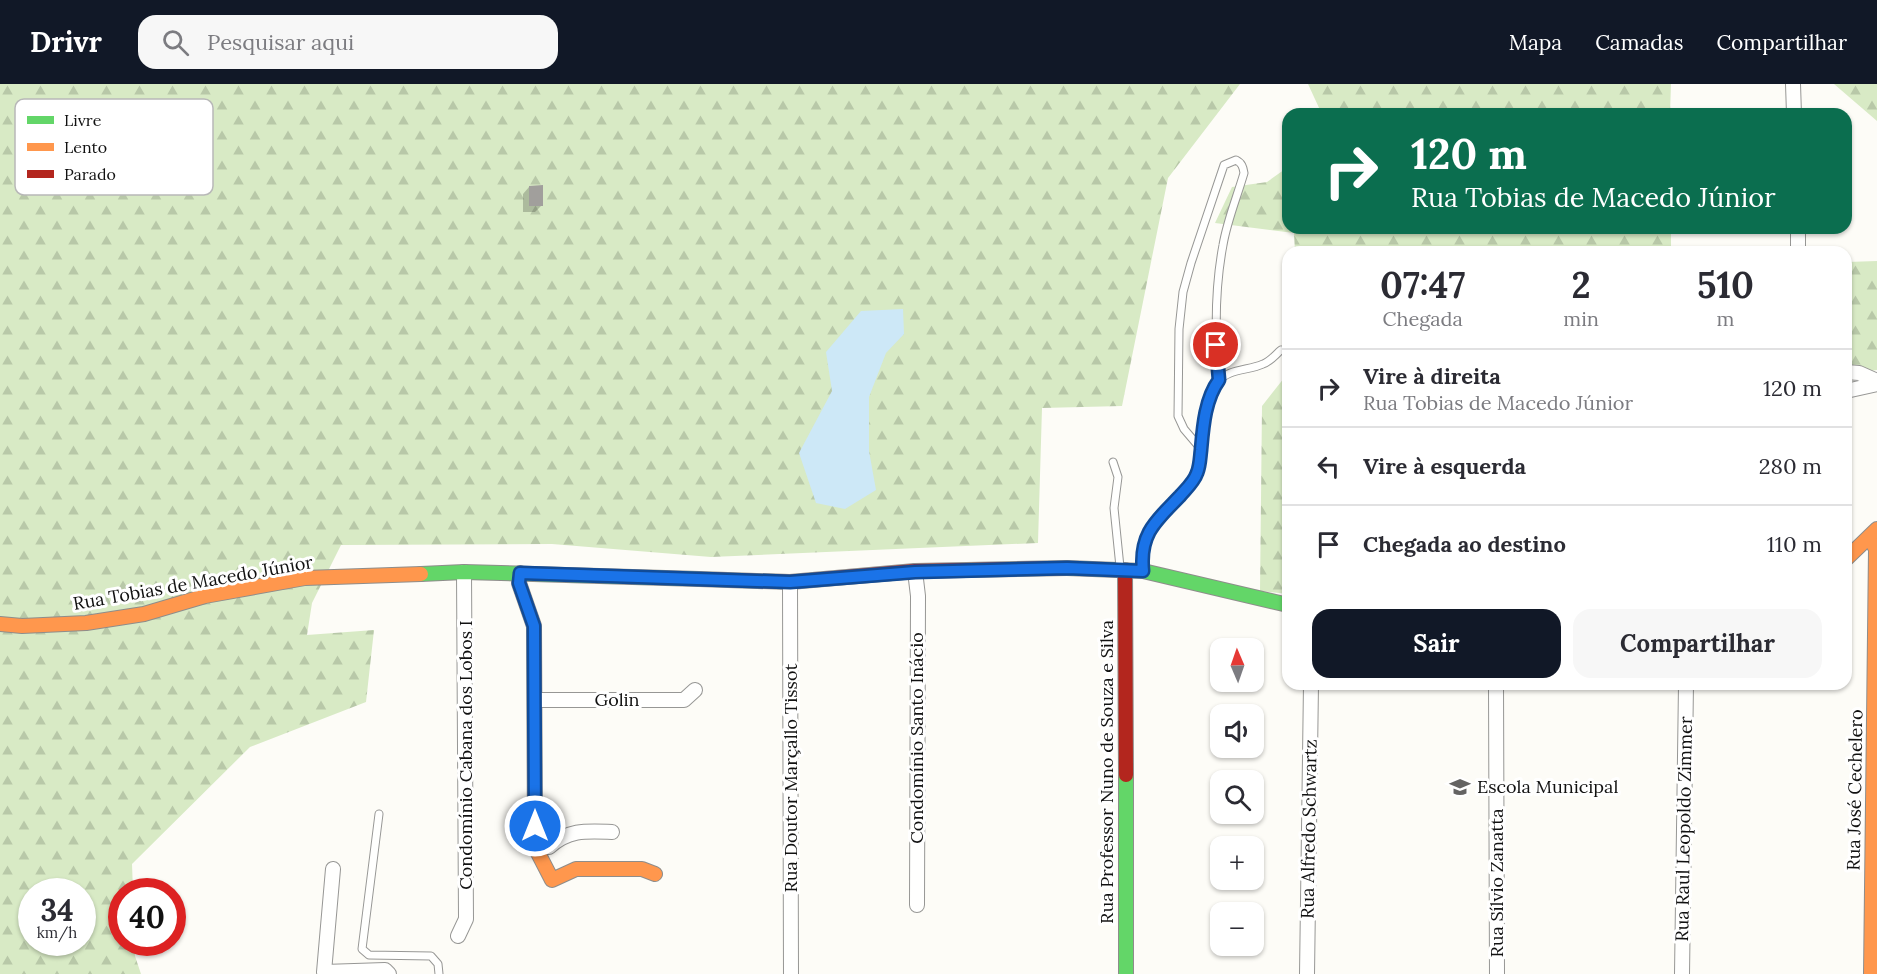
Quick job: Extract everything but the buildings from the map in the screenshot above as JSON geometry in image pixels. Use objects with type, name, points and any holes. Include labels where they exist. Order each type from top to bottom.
[{"type":"street","points":[[1793,84],[1794,108]]},
{"type":"street","points":[[1852,372],[1859,373],[1877,383]]},
{"type":"street","points":[[1852,389],[1877,383]]},
{"type":"street","points":[[1852,553],[1873,533]]},
{"type":"street","name":"Rua José Cechelero","points":[[1871,974],[1876,549],[1873,533]]},
{"type":"street","name":"Rua Tobias de Macedo Júnior","points":[[0,624],[22,626],[86,623],[144,614],[205,596],[305,578],[464,572],[790,582],[915,572],[1067,568],[1122,570],[1143,571],[1282,604]]},
{"type":"street","name":"Rua Professor Nuno de Souza e Silva","points":[[1122,570],[1126,974]]},
{"type":"street","name":"Condomínio Cabana dos Lobos I","points":[[458,936],[466,919],[464,572]]},
{"type":"street","name":"Condomínio Santo Inácio","points":[[915,572],[918,596],[917,905]]},
{"type":"street","points":[[520,573],[519,583],[534,626],[535,847],[552,880],[576,869],[642,869],[655,874]]},
{"type":"street","name":"Rua Doutor Marçallo Tissot","points":[[790,582],[791,974]]},
{"type":"street","name":"Golin","points":[[536,700],[684,700],[695,690]]},
{"type":"street","name":"Rua Alfredo Schwartz","points":[[1307,974],[1311,690]]},
{"type":"street","name":"Rua Sílvio Zanatta","points":[[1496,690],[1497,974]]},
{"type":"street","name":"Rua Raul Leopoldo Zimmer","points":[[1682,974],[1686,690]]},
{"type":"street","points":[[535,847],[549,847],[557,840],[577,831],[612,832]]},
{"type":"street","points":[[333,869],[320,973],[385,970],[389,974]]},
{"type":"lane","points":[[1201,449],[1184,429],[1178,416],[1179,329],[1183,292],[1224,165],[1236,160],[1240,162],[1244,173],[1223,242],[1220,262],[1216,345],[1219,380]]},
{"type":"lane","points":[[1143,571],[1142,557],[1153,523],[1187,488],[1197,474],[1203,426],[1212,390],[1219,380],[1237,370],[1264,364],[1281,350]]},
{"type":"lane","points":[[1113,462],[1118,477],[1114,499],[1122,570]]},
{"type":"lane","points":[[379,814],[362,949],[369,955],[432,956],[438,964],[439,974]]},
{"type":"green space","points":[[0,84],[1240,84],[1168,178],[1122,406],[1042,408],[1038,543],[711,557],[552,544],[341,545],[312,603],[307,635],[374,630],[366,702],[250,747],[132,864],[133,878],[108,878],[108,956],[135,956],[141,974],[0,974]]},
{"type":"green space","points":[[1308,84],[1671,84],[1670,108],[1319,108]]},
{"type":"green space","points":[[1834,84],[1877,84],[1877,121]]},
{"type":"green space","points":[[1282,171],[1282,231],[1215,223],[1232,187],[1267,182]]},
{"type":"green space","points":[[1294,234],[1671,234],[1671,246],[1295,246]]},
{"type":"green space","points":[[1877,261],[1877,370],[1852,373],[1852,262]]},
{"type":"green space","points":[[1282,381],[1282,593],[1260,591],[1262,406]]},
{"type":"water","points":[[903,309],[904,334],[886,353],[869,397],[869,451],[876,490],[845,509],[816,503],[799,453],[832,391],[826,352],[861,311]]},
{"type":"traffic: fast","points":[[1067,568],[1143,571],[1282,604]]},
{"type":"traffic: fast","points":[[421,574],[464,572],[699,579]]},
{"type":"traffic: fast","points":[[1126,775],[1126,974]]},
{"type":"traffic: slow","points":[[1852,553],[1877,529]]},
{"type":"traffic: slow","points":[[1869,537],[1876,549],[1871,974]]},
{"type":"traffic: slow","points":[[520,573],[519,583],[534,626],[535,847],[552,880],[576,869],[642,869],[655,874]]},
{"type":"traffic: slow","points":[[0,624],[22,626],[86,623],[144,614],[205,596],[305,578],[421,574]]},
{"type":"traffic: jam","points":[[699,579],[790,582],[915,571],[1067,568]]},
{"type":"traffic: jam","points":[[1125,570],[1126,775]]},
{"type":"place","name":"Escola Municipal","points":[[1460,787]]},
{"type":"route","points":[[535,826],[534,626],[519,583],[520,573],[790,582],[915,572],[1067,568],[1143,571],[1142,557],[1153,523],[1187,488],[1197,474],[1203,426],[1212,390],[1219,380],[1216,345]]}]
